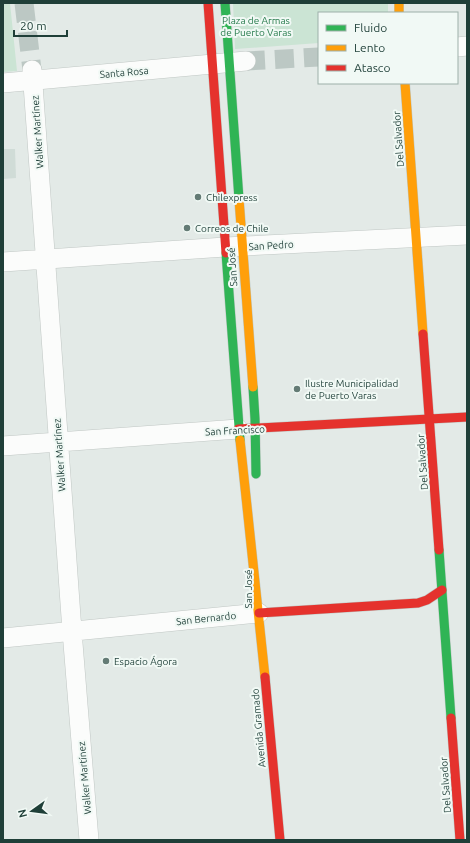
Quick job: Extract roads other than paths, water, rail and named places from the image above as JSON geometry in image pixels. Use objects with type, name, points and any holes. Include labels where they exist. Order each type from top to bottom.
[{"type":"main road","name":"San José","points":[[208,3],[229,62],[234,246],[247,429],[257,486]]},
{"type":"main road","name":"San José","points":[[225,3],[229,62],[234,246],[259,613]]},
{"type":"main road","name":"Del Salvador","points":[[405,84],[460,840]]},
{"type":"main road","name":"San Francisco","points":[[247,429],[467,417]]},
{"type":"main road","name":"San José","points":[[257,517],[259,613]]},
{"type":"main road","name":"San Bernardo","points":[[408,604],[427,600],[442,590]]},
{"type":"main road","name":"San Bernardo","points":[[259,613],[418,604],[438,616],[445,629]]},
{"type":"main road","name":"Avenida Gramado","points":[[259,613],[280,840]]},
{"type":"street","name":"Santa Rosa","points":[[3,83],[32,75],[229,62]]},
{"type":"street","name":"Walker Martínez","points":[[32,75],[72,632],[89,840]]},
{"type":"street","name":"San Pedro","points":[[3,262],[234,246],[467,235]]},
{"type":"street","name":"San Francisco","points":[[3,446],[247,429]]},
{"type":"street","name":"San Bernardo","points":[[3,638],[259,613]]},
{"type":"tunnel","points":[[24,3],[32,70]]},
{"type":"tunnel","points":[[246,61],[318,57]]},
{"type":"place","name":"Chilexpress","points":[[198,197]]},
{"type":"place","name":"Correos de Chile","points":[[187,228]]},
{"type":"place","name":"Ilustre Municipalidad de Puerto Varas","points":[[297,389]]},
{"type":"place","name":"Espacio Ágora","points":[[106,661]]},
{"type":"park label","name":"Plaza de Armas de Puerto Varas","points":[[256,26]]}]
